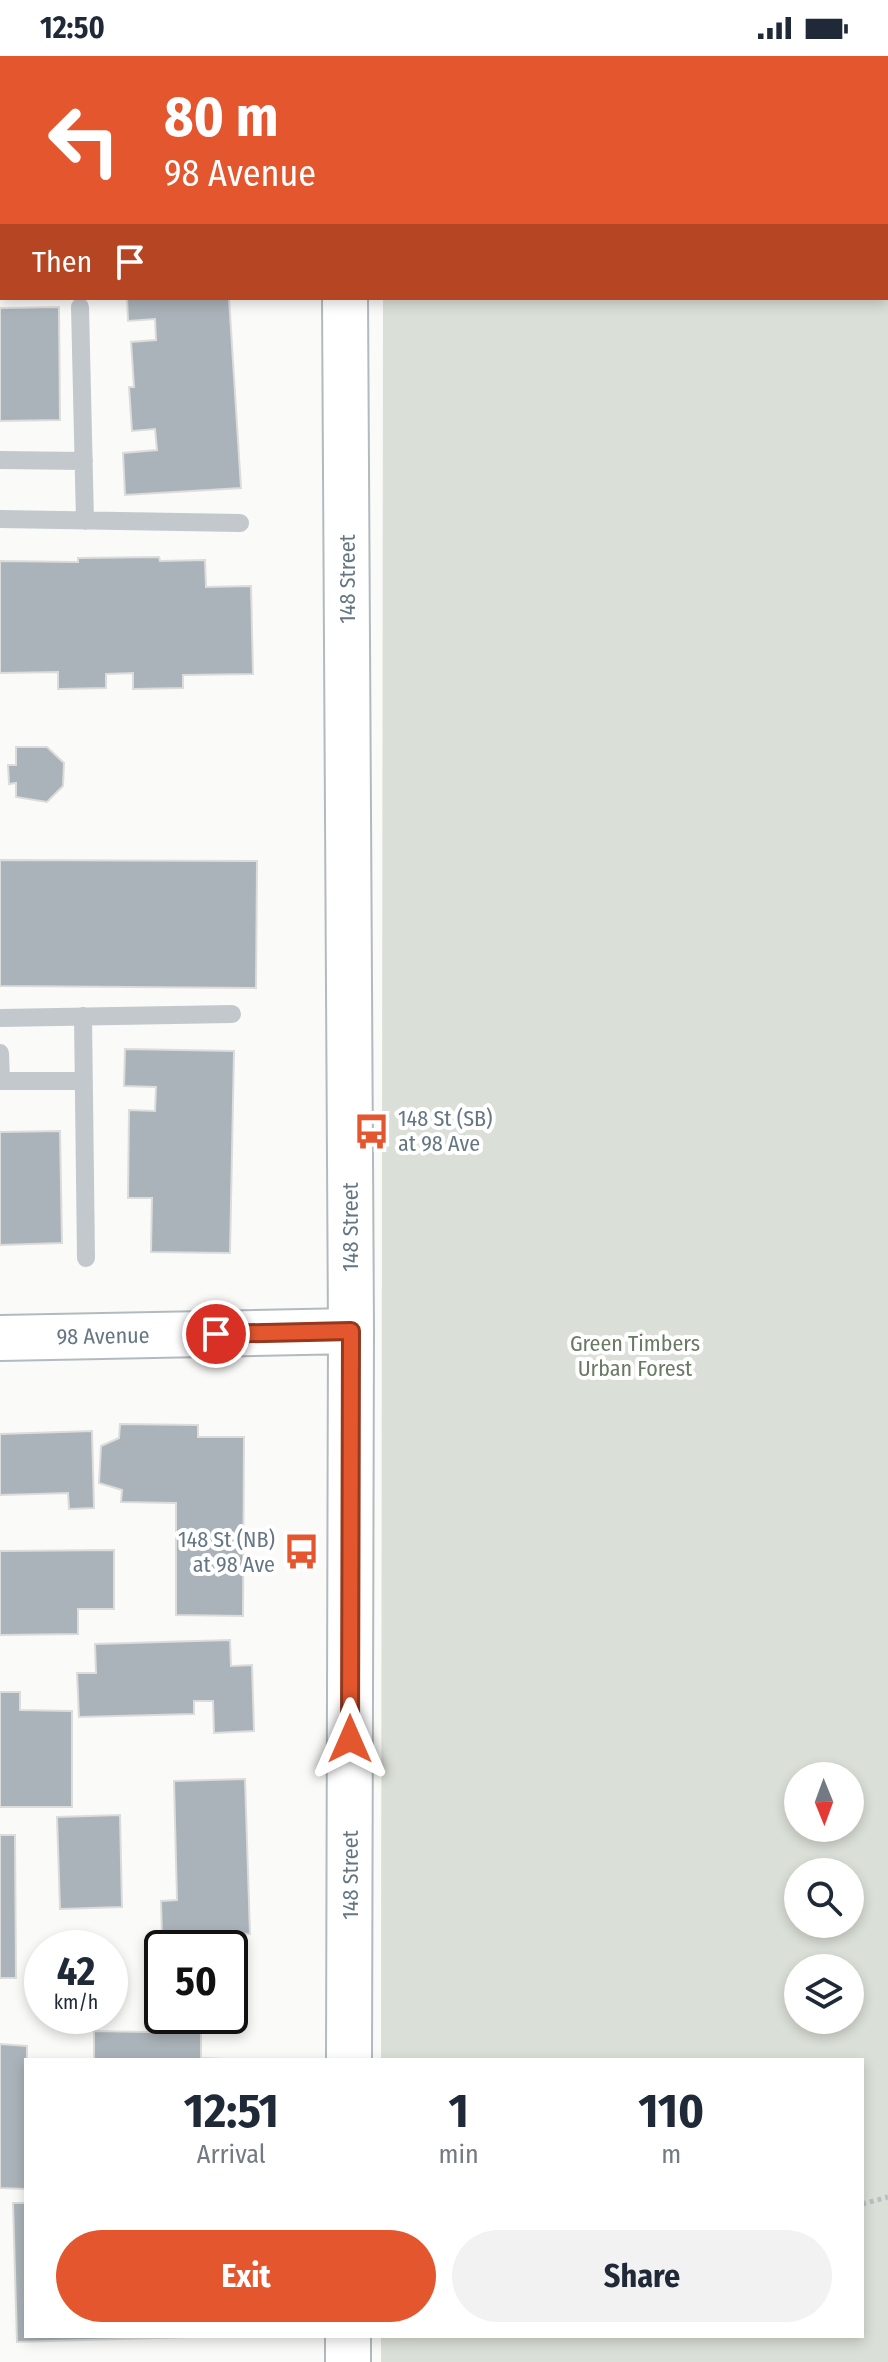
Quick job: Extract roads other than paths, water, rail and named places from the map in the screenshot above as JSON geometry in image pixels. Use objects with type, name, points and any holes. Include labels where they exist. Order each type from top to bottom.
[{"type":"main road","name":"148 Street","points":[[345,300],[351,1331],[349,2058]]},
{"type":"main road","name":"98 Avenue","points":[[0,1338],[351,1331]]},
{"type":"main road","points":[[348,2338],[348,2362]]},
{"type":"lane","points":[[80,307],[85,521]]},
{"type":"lane","points":[[0,460],[84,461]]},
{"type":"lane","points":[[0,519],[240,523]]},
{"type":"lane","points":[[0,1018],[232,1014]]},
{"type":"lane","points":[[83,1016],[86,1258]]},
{"type":"lane","points":[[0,1053],[0,1081],[84,1081]]},
{"type":"place","name":"148 St (SB) at 98 Ave","points":[[372,1131]]},
{"type":"place","name":"148 St (NB) at 98 Ave","points":[[301,1552]]},
{"type":"park label","name":"Green Timbers Urban Forest","points":[[635,1356]]}]
